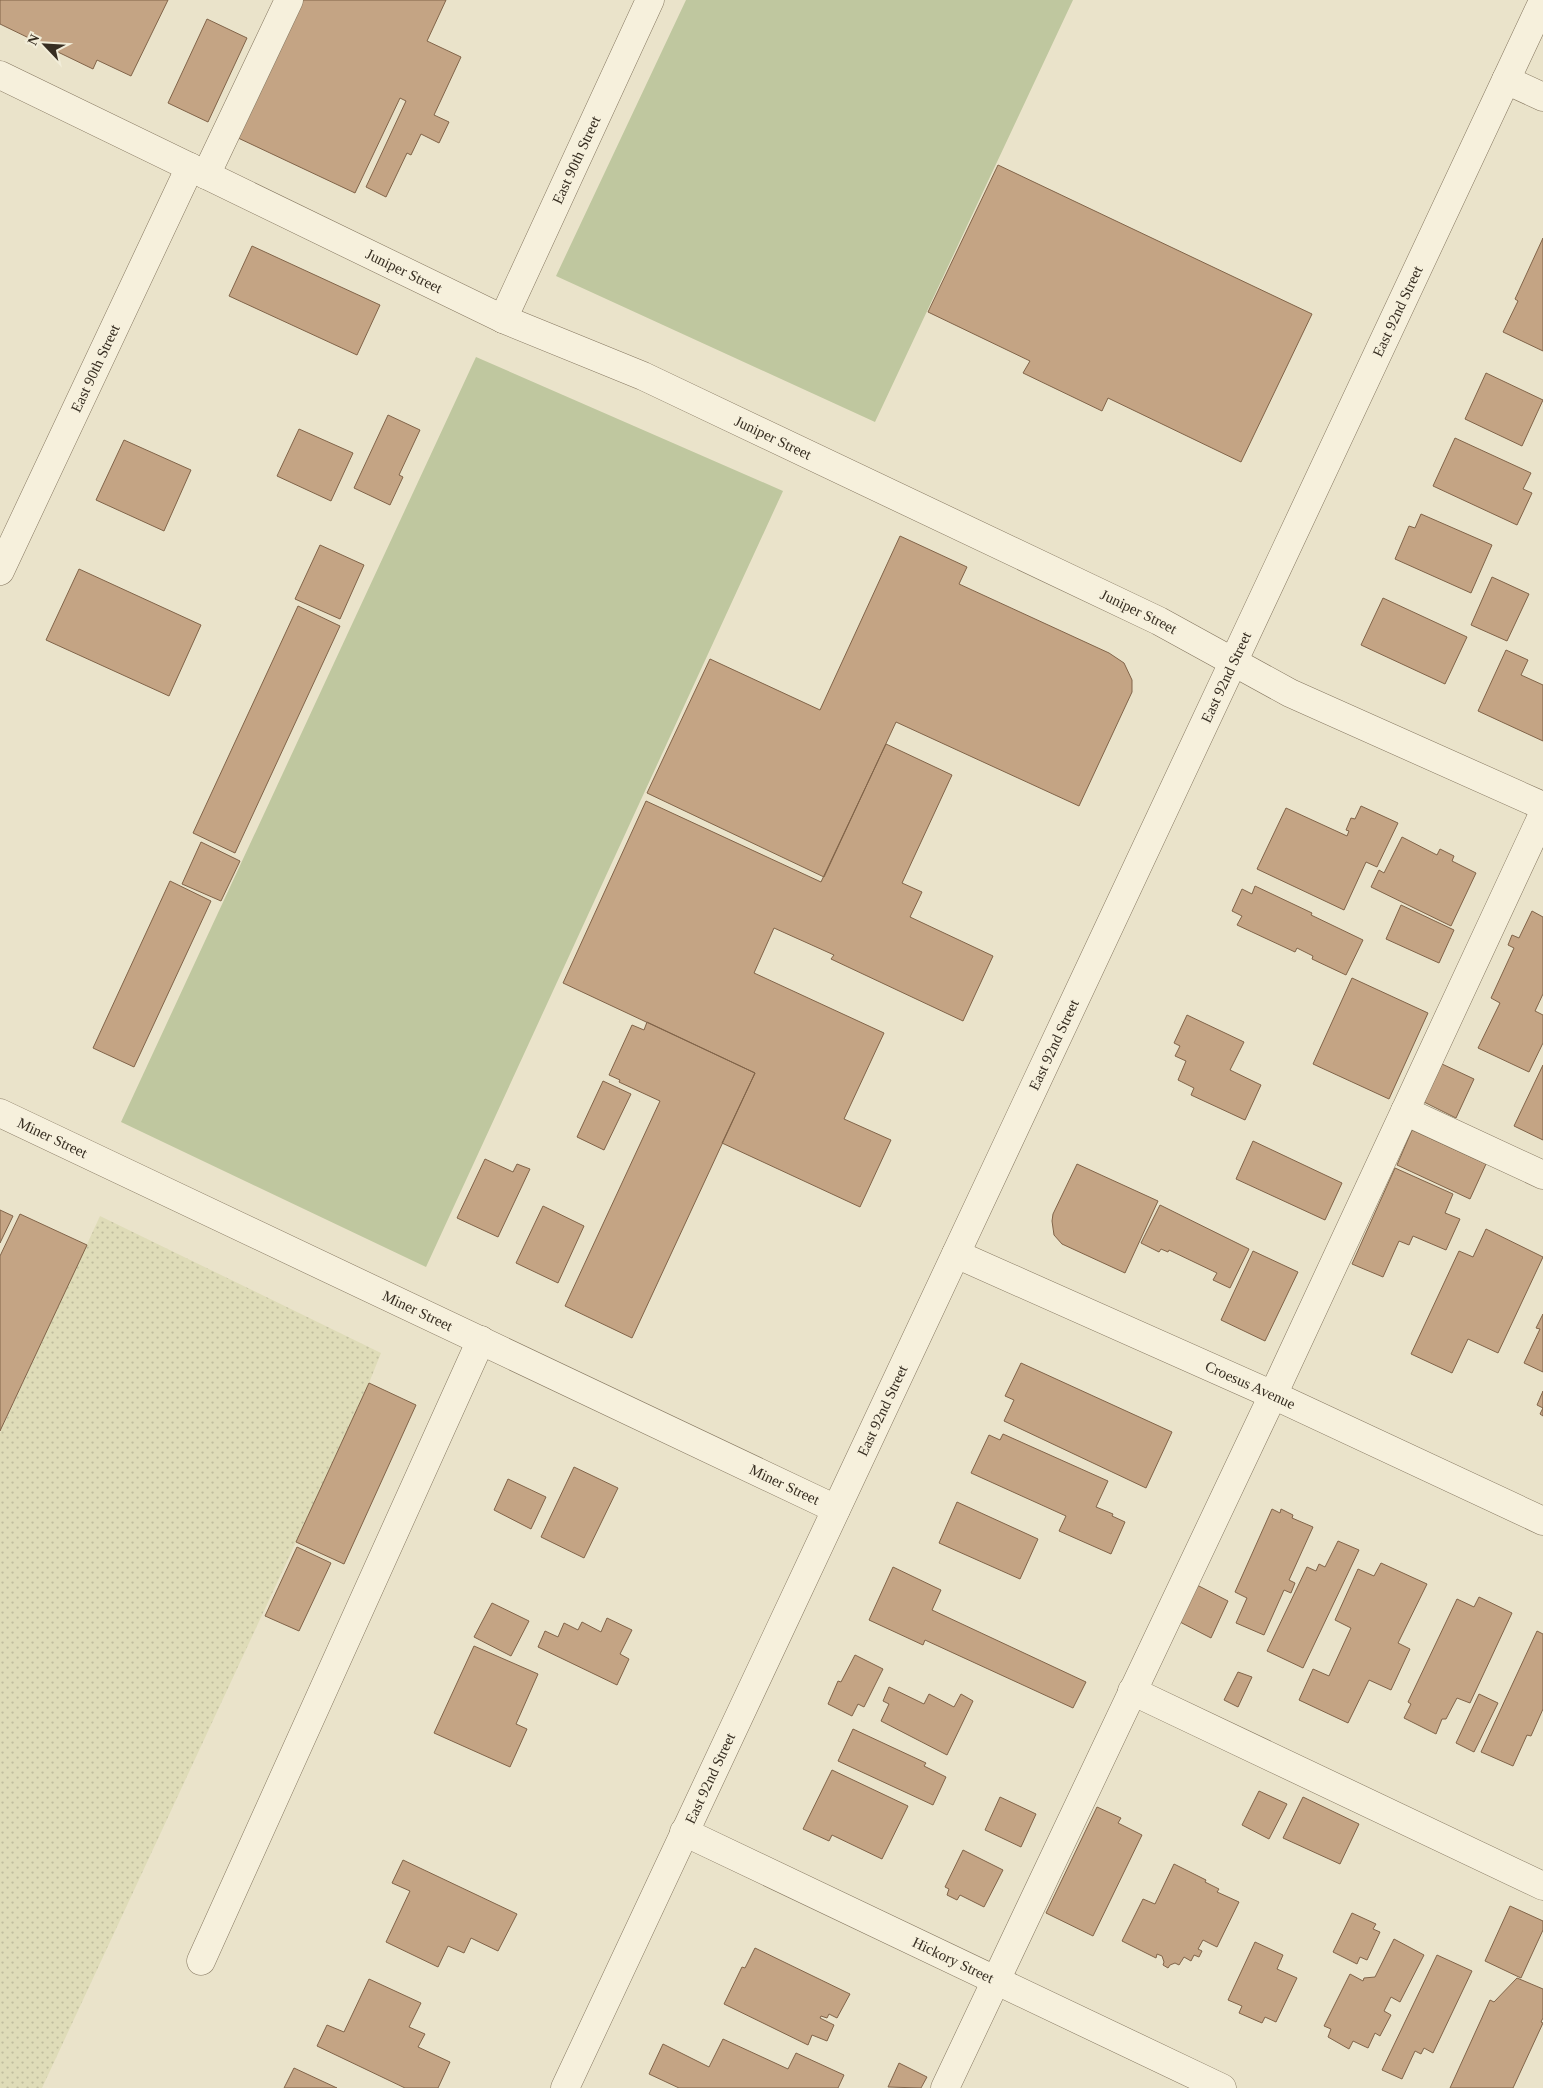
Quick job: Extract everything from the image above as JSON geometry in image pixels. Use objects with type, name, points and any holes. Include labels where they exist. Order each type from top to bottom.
[{"type":"street","name":"East 90th Street","points":[[0,571],[198,171],[289,0]]},
{"type":"street","name":"East 90th Street","points":[[503,319],[650,0]]},
{"type":"street","name":"East 92nd Street","points":[[564,2088],[1543,1]]},
{"type":"street","name":"Juniper Street","points":[[0,75],[503,319],[652,380],[1159,621],[1290,693],[1543,806]]},
{"type":"street","points":[[1506,80],[1543,98]]},
{"type":"street","points":[[945,2088],[1273,1395],[1543,814]]},
{"type":"street","points":[[1405,1111],[1543,1175]]},
{"type":"street","name":"Miner Street","points":[[0,1113],[836,1509]]},
{"type":"street","name":"Croesus Avenue","points":[[956,1254],[1273,1395],[1543,1521]]},
{"type":"street","points":[[201,1961],[481,1340]]},
{"type":"street","points":[[1132,1691],[1543,1886]]},
{"type":"street","name":"Hickory Street","points":[[684,1832],[1222,2088]]},
{"type":"shaded area","points":[[100,1216],[381,1353],[296,1542],[42,2088],[0,2088],[0,1433]]},
{"type":"green space","points":[[686,0],[1073,0],[875,422],[556,276]]},
{"type":"green space","points":[[476,357],[783,491],[426,1267],[121,1122]]},
{"type":"building","points":[[0,0],[168,0],[131,76],[97,60],[93,69],[0,24]]},
{"type":"building","points":[[300,0],[446,0],[427,41],[461,57],[434,115],[449,122],[439,143],[421,134],[411,155],[407,153],[386,197],[366,187],[406,101],[400,98],[355,193],[236,137]]},
{"type":"building","points":[[207,19],[247,38],[208,122],[168,103]]},
{"type":"building","points":[[998,165],[1312,314],[1241,462],[1108,398],[1102,411],[1023,373],[1030,361],[928,312]]},
{"type":"building","points":[[1543,238],[1543,351],[1503,332],[1518,301],[1515,299]]},
{"type":"building","points":[[252,246],[380,305],[357,355],[229,296]]},
{"type":"building","points":[[1486,373],[1543,400],[1522,446],[1465,419]]},
{"type":"building","points":[[388,415],[420,430],[399,475],[403,477],[390,505],[354,488]]},
{"type":"building","points":[[299,429],[353,453],[331,501],[277,476]]},
{"type":"building","points":[[1455,438],[1531,473],[1523,489],[1532,493],[1517,525],[1433,486]]},
{"type":"building","points":[[124,440],[191,470],[164,531],[96,500]]},
{"type":"building","points":[[1421,514],[1492,545],[1471,593],[1395,559],[1409,526],[1415,528]]},
{"type":"building","points":[[900,536],[967,567],[959,584],[1109,653],[1124,663],[1132,680],[1132,692],[1079,806],[896,722],[824,877],[647,793],[710,659],[820,710]]},
{"type":"building","points":[[320,545],[364,565],[340,619],[295,599]]},
{"type":"building","points":[[79,569],[201,625],[169,696],[46,640]]},
{"type":"building","points":[[1492,577],[1529,594],[1507,641],[1471,625]]},
{"type":"building","points":[[1383,598],[1467,637],[1445,684],[1361,645]]},
{"type":"building","points":[[298,606],[340,626],[235,853],[193,833]]},
{"type":"building","points":[[1506,650],[1528,660],[1521,675],[1543,685],[1543,741],[1478,711]]},
{"type":"building","points":[[886,744],[952,775],[902,883],[922,892],[910,917],[993,956],[963,1021],[831,959],[834,955],[774,928],[754,973],[884,1033],[844,1119],[891,1140],[860,1207],[722,1143],[755,1073],[563,983],[646,801],[821,882]]},
{"type":"building","points":[[1361,806],[1398,823],[1377,867],[1366,862],[1344,910],[1257,869],[1286,808],[1347,836],[1349,831],[1346,830],[1351,818],[1355,819]]},
{"type":"building","points":[[1402,837],[1437,855],[1440,849],[1454,856],[1452,861],[1476,873],[1451,926],[1371,887],[1379,870],[1384,873]]},
{"type":"building","points":[[201,842],[240,861],[221,901],[182,884]]},
{"type":"building","points":[[170,881],[211,901],[134,1067],[93,1048]]},
{"type":"building","points":[[1255,886],[1363,940],[1346,975],[1312,959],[1313,956],[1297,948],[1295,952],[1237,925],[1242,916],[1232,911],[1242,889],[1252,894]]},
{"type":"building","points":[[1401,905],[1454,930],[1439,963],[1386,939]]},
{"type":"building","points":[[1532,911],[1543,917],[1543,994],[1535,1011],[1543,1015],[1543,1043],[1529,1072],[1478,1048],[1500,1003],[1491,998],[1514,948],[1508,945],[1512,935],[1519,938]]},
{"type":"building","points":[[1352,978],[1428,1013],[1389,1099],[1313,1064]]},
{"type":"building","points":[[1187,1015],[1244,1042],[1230,1070],[1261,1085],[1245,1120],[1191,1095],[1194,1088],[1178,1080],[1186,1061],[1175,1056],[1180,1046],[1174,1043]]},
{"type":"building","points":[[647,1022],[755,1073],[632,1338],[565,1306],[660,1101],[619,1082],[620,1080],[609,1075],[632,1025],[644,1030]]},
{"type":"building","points":[[1442,1064],[1474,1079],[1456,1118],[1424,1102]]},
{"type":"building","points":[[1543,1065],[1543,1140],[1514,1126]]},
{"type":"building","points":[[603,1081],[631,1094],[604,1150],[577,1137]]},
{"type":"building","points":[[1412,1130],[1486,1164],[1470,1199],[1397,1165]]},
{"type":"building","points":[[1253,1141],[1342,1183],[1325,1220],[1236,1179]]},
{"type":"building","points":[[485,1159],[513,1172],[517,1164],[530,1169],[498,1237],[457,1218]]},
{"type":"building","points":[[1077,1164],[1158,1201],[1125,1273],[1062,1244],[1054,1235],[1053,1214]]},
{"type":"building","points":[[1395,1168],[1453,1194],[1445,1213],[1460,1219],[1446,1250],[1413,1236],[1409,1245],[1399,1241],[1383,1277],[1352,1264]]},
{"type":"building","points":[[1160,1205],[1249,1249],[1230,1288],[1213,1280],[1217,1273],[1169,1250],[1168,1252],[1161,1249],[1159,1252],[1141,1243]]},
{"type":"building","points":[[543,1206],[584,1226],[558,1283],[516,1263]]},
{"type":"building","points":[[0,1210],[13,1216],[0,1243]]},
{"type":"building","points":[[20,1214],[87,1245],[0,1431],[0,1256]]},
{"type":"building","points":[[1486,1229],[1543,1257],[1498,1353],[1468,1339],[1452,1373],[1411,1354],[1459,1251],[1473,1257]]},
{"type":"building","points":[[1253,1251],[1298,1272],[1265,1341],[1221,1320]]},
{"type":"building","points":[[1543,1314],[1543,1372],[1524,1363],[1540,1329],[1536,1328]]},
{"type":"building","points":[[1021,1363],[1172,1432],[1146,1488],[1004,1421],[1014,1400],[1005,1396]]},
{"type":"building","points":[[369,1383],[416,1405],[344,1564],[296,1542]]},
{"type":"building","points":[[1543,1391],[1543,1408],[1537,1405]]},
{"type":"building","points":[[1003,1434],[1108,1481],[1096,1507],[1113,1514],[1112,1516],[1125,1522],[1111,1554],[1059,1531],[1066,1516],[971,1473],[989,1435],[1000,1440]]},
{"type":"building","points":[[574,1467],[618,1488],[584,1558],[541,1537]]},
{"type":"building","points":[[508,1479],[546,1497],[531,1529],[494,1510]]},
{"type":"building","points":[[957,1502],[1038,1539],[1020,1579],[939,1543]]},
{"type":"building","points":[[1272,1509],[1280,1513],[1281,1509],[1293,1515],[1292,1518],[1313,1527],[1289,1580],[1295,1583],[1291,1593],[1284,1590],[1264,1635],[1236,1623],[1247,1598],[1235,1592]]},
{"type":"building","points":[[1338,1541],[1359,1550],[1303,1668],[1267,1651],[1307,1567],[1316,1571],[1319,1564],[1325,1567]]},
{"type":"building","points":[[297,1547],[331,1563],[299,1631],[265,1616]]},
{"type":"building","points":[[1381,1563],[1427,1584],[1398,1643],[1410,1649],[1391,1690],[1369,1680],[1348,1723],[1299,1700],[1313,1669],[1329,1676],[1351,1628],[1335,1620],[1358,1569],[1374,1576]]},
{"type":"building","points":[[893,1567],[941,1590],[932,1610],[1086,1682],[1073,1708],[925,1640],[923,1645],[869,1620]]},
{"type":"building","points":[[1195,1584],[1228,1601],[1211,1638],[1178,1621]]},
{"type":"building","points":[[1479,1597],[1512,1613],[1470,1703],[1457,1698],[1446,1719],[1442,1719],[1436,1734],[1404,1718],[1411,1704],[1408,1702],[1457,1599],[1474,1607]]},
{"type":"building","points":[[492,1603],[529,1621],[511,1656],[474,1637]]},
{"type":"building","points":[[607,1618],[632,1630],[620,1654],[629,1659],[617,1685],[538,1647],[545,1631],[558,1637],[564,1623],[578,1630],[582,1622],[601,1632]]},
{"type":"building","points":[[1537,1631],[1543,1634],[1543,1709],[1531,1736],[1527,1735],[1513,1766],[1481,1752]]},
{"type":"building","points":[[474,1646],[538,1674],[516,1724],[527,1729],[510,1767],[434,1733]]},
{"type":"building","points":[[855,1655],[883,1669],[864,1707],[858,1704],[852,1716],[828,1704],[838,1681],[841,1682]]},
{"type":"building","points":[[1238,1672],[1252,1677],[1238,1707],[1224,1700]]},
{"type":"building","points":[[889,1687],[924,1704],[929,1694],[954,1707],[961,1694],[973,1701],[947,1755],[881,1721],[889,1704],[883,1701]]},
{"type":"building","points":[[1479,1694],[1498,1703],[1474,1752],[1456,1743]]},
{"type":"building","points":[[853,1729],[926,1763],[924,1766],[946,1777],[933,1805],[838,1761]]},
{"type":"building","points":[[832,1770],[908,1806],[882,1859],[832,1835],[829,1841],[803,1829]]},
{"type":"building","points":[[1259,1791],[1287,1804],[1269,1839],[1242,1825]]},
{"type":"building","points":[[1000,1797],[1036,1814],[1021,1847],[985,1830]]},
{"type":"building","points":[[1303,1797],[1359,1824],[1340,1864],[1283,1838]]},
{"type":"building","points":[[1097,1807],[1121,1818],[1118,1823],[1142,1835],[1093,1936],[1046,1913]]},
{"type":"building","points":[[963,1850],[1003,1870],[984,1907],[960,1895],[957,1900],[947,1895],[949,1889],[945,1887]]},
{"type":"building","points":[[403,1860],[517,1914],[498,1951],[471,1938],[464,1953],[448,1946],[438,1967],[386,1942],[410,1891],[392,1883]]},
{"type":"building","points":[[1174,1864],[1206,1880],[1205,1882],[1219,1889],[1217,1892],[1239,1902],[1217,1947],[1203,1940],[1198,1949],[1202,1951],[1199,1957],[1194,1955],[1191,1961],[1184,1957],[1179,1965],[1175,1963],[1168,1968],[1163,1965],[1162,1956],[1157,1954],[1156,1958],[1122,1941],[1143,1899],[1155,1904]]},
{"type":"building","points":[[1510,1906],[1543,1921],[1543,1930],[1521,1978],[1485,1961]]},
{"type":"building","points":[[1352,1913],[1376,1924],[1373,1929],[1380,1932],[1367,1960],[1360,1957],[1357,1964],[1333,1952]]},
{"type":"building","points":[[1394,1939],[1424,1955],[1400,2002],[1391,1997],[1384,2011],[1391,2015],[1380,2036],[1375,2033],[1368,2048],[1353,2041],[1349,2049],[1328,2037],[1331,2029],[1324,2026],[1350,1974],[1363,1981],[1364,1978],[1375,1977]]},
{"type":"building","points":[[1255,1942],[1283,1955],[1277,1969],[1297,1978],[1276,2022],[1265,2017],[1262,2023],[1239,2013],[1242,2006],[1228,2000]]},
{"type":"building","points":[[755,1948],[850,1994],[837,2018],[829,2014],[827,2018],[821,2016],[820,2018],[834,2025],[827,2041],[812,2035],[808,2045],[724,2004],[742,1967],[745,1968]]},
{"type":"building","points":[[1437,1955],[1472,1971],[1433,2053],[1424,2048],[1421,2054],[1415,2051],[1402,2079],[1382,2070]]},
{"type":"building","points":[[1517,1978],[1543,1989],[1543,2018],[1541,2022],[1543,2023],[1513,2088],[1450,2088],[1490,2000],[1494,2002]]},
{"type":"building","points":[[369,1979],[421,2003],[409,2027],[425,2034],[418,2047],[450,2062],[438,2088],[405,2088],[317,2046],[327,2025],[344,2032]]},
{"type":"building","points":[[723,2039],[788,2069],[796,2053],[844,2075],[838,2088],[679,2088],[649,2074],[663,2044],[709,2067]]},
{"type":"building","points":[[899,2063],[927,2077],[921,2088],[888,2087]]},
{"type":"building","points":[[294,2068],[337,2088],[284,2088]]}]
